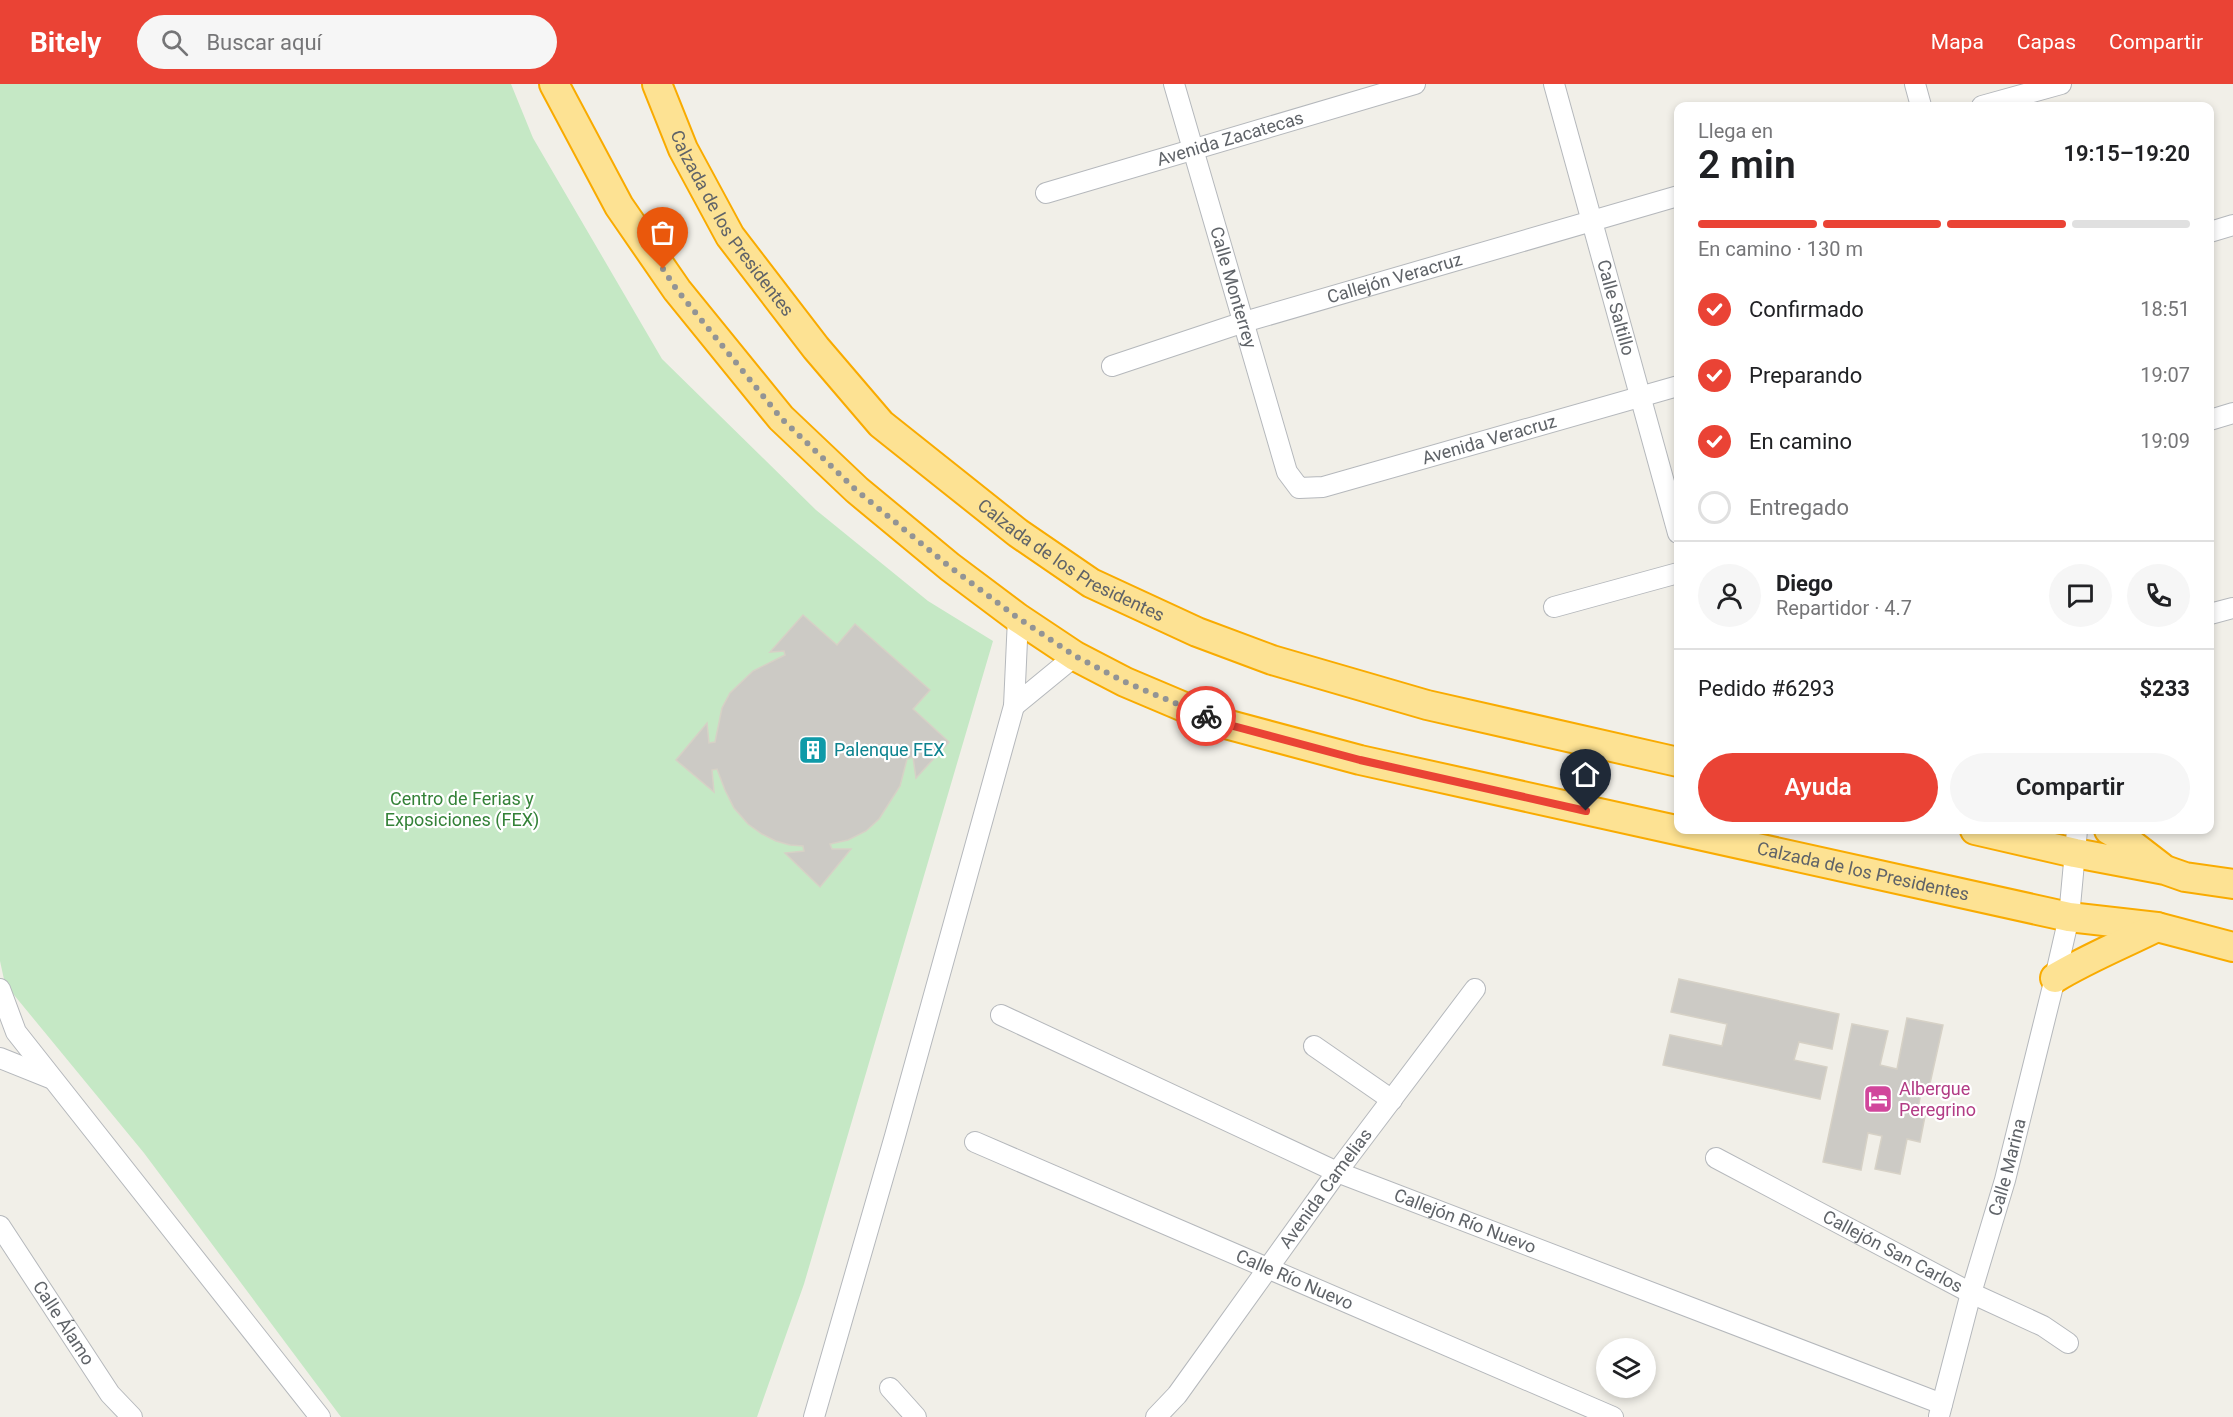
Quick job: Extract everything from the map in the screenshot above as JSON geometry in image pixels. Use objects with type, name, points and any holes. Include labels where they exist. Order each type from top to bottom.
[{"type":"highway","name":"Calzada de los Presidentes","points":[[554,84],[619,206],[677,290],[781,418],[856,490],[950,567],[1018,618],[1075,656],[1125,682],[1222,723],[1360,760],[1674,830]]},
{"type":"highway","name":"Calzada de los Presidentes","points":[[657,84],[683,149],[730,236],[816,348],[881,424],[1018,533],[1091,583],[1197,632],[1272,660],[1427,705],[1674,761]]},
{"type":"highway","name":"Calzada de los Presidentes","points":[[1694,834],[2069,917],[2157,927],[2233,947]]},
{"type":"highway","points":[[2012,834],[2076,841],[2185,877],[2233,884]]},
{"type":"highway","points":[[2115,834],[2145,853],[2165,870]]},
{"type":"highway","points":[[2055,978],[2095,955],[2157,927]]},
{"type":"street","name":"Calle Monterrey","points":[[1174,84],[1287,472],[1299,488]]},
{"type":"street","name":"Avenida Zacatecas","points":[[1046,193],[1415,84]]},
{"type":"street","name":"Calle Saltillo","points":[[1554,84],[1674,519]]},
{"type":"street","points":[[1915,84],[1920,102]]},
{"type":"street","points":[[1996,102],[2061,84]]},
{"type":"street","name":"Callejón Veracruz","points":[[1112,366],[1244,322],[1674,197]]},
{"type":"street","points":[[2214,231],[2233,225]]},
{"type":"street","name":"Avenida Veracruz","points":[[1299,488],[1323,488],[1674,387]]},
{"type":"street","points":[[2214,419],[2233,414]]},
{"type":"street","points":[[1554,607],[1674,574]]},
{"type":"street","points":[[2214,613],[2233,608]]},
{"type":"street","points":[[814,1417],[895,1136],[1014,706],[1018,618]]},
{"type":"street","points":[[1014,706],[1075,656]]},
{"type":"street","name":"Calle Marina","points":[[1940,1411],[2004,1180],[2055,978],[2069,917],[2076,841]]},
{"type":"street","points":[[0,989],[8,1036],[52,1078],[320,1417]]},
{"type":"street","name":"Avenida Camelias","points":[[1156,1417],[1177,1395],[1337,1172],[1475,989]]},
{"type":"street","name":"Callejón Río Nuevo","points":[[1001,1015],[1337,1172],[1940,1411]]},
{"type":"street","points":[[1314,1046],[1392,1100]]},
{"type":"street","points":[[0,1058],[52,1078]]},
{"type":"street","name":"Calle Río Nuevo","points":[[975,1142],[1612,1417]]},
{"type":"street","name":"Callejón San Carlos","points":[[1716,1158],[1971,1293],[2043,1326],[2068,1343]]},
{"type":"street","name":"Calle Álamo","points":[[0,1226],[110,1394],[132,1417]]},
{"type":"street","points":[[890,1388],[916,1417]]},
{"type":"green space","name":"Centro de Ferias y Exposiciones (FEX)","points":[[0,84],[511,84],[533,138],[662,359],[816,510],[928,601],[993,641],[804,1284],[757,1417],[341,1417],[144,1153],[5,984],[0,961]]},
{"type":"building","name":"Palenque FEX","points":[[803,615],[837,645],[855,624],[930,690],[913,709],[949,742],[916,778],[913,757],[907,759],[900,786],[879,819],[866,831],[848,840],[830,844],[832,849],[851,849],[820,887],[785,853],[804,851],[803,846],[776,841],[748,824],[734,808],[717,769],[712,770],[714,792],[676,760],[707,723],[709,743],[715,742],[722,708],[730,693],[753,671],[785,655],[784,651],[770,652]]},
{"type":"building","points":[[1679,979],[1839,1014],[1832,1049],[1799,1042],[1794,1060],[1827,1067],[1820,1099],[1663,1065],[1670,1035],[1722,1046],[1727,1024],[1671,1012]]},
{"type":"building","name":"Albergue Peregrino","points":[[1907,1018],[1943,1025],[1929,1088],[1922,1086],[1918,1109],[1926,1111],[1920,1142],[1907,1139],[1900,1174],[1875,1169],[1882,1136],[1868,1133],[1861,1170],[1823,1162],[1852,1024],[1888,1031],[1880,1065],[1897,1069]]},
{"type":"way so far","points":[[663,269],[677,290],[781,418],[856,490],[950,567],[1018,618],[1075,656],[1125,682],[1206,716]]},
{"type":"place","name":"Palenque FEX","points":[[813,750]]},
{"type":"place","name":"Albergue Peregrino","points":[[1878,1099]]},
{"type":"route","points":[[1206,716],[1222,723],[1360,760],[1586,811]]}]
